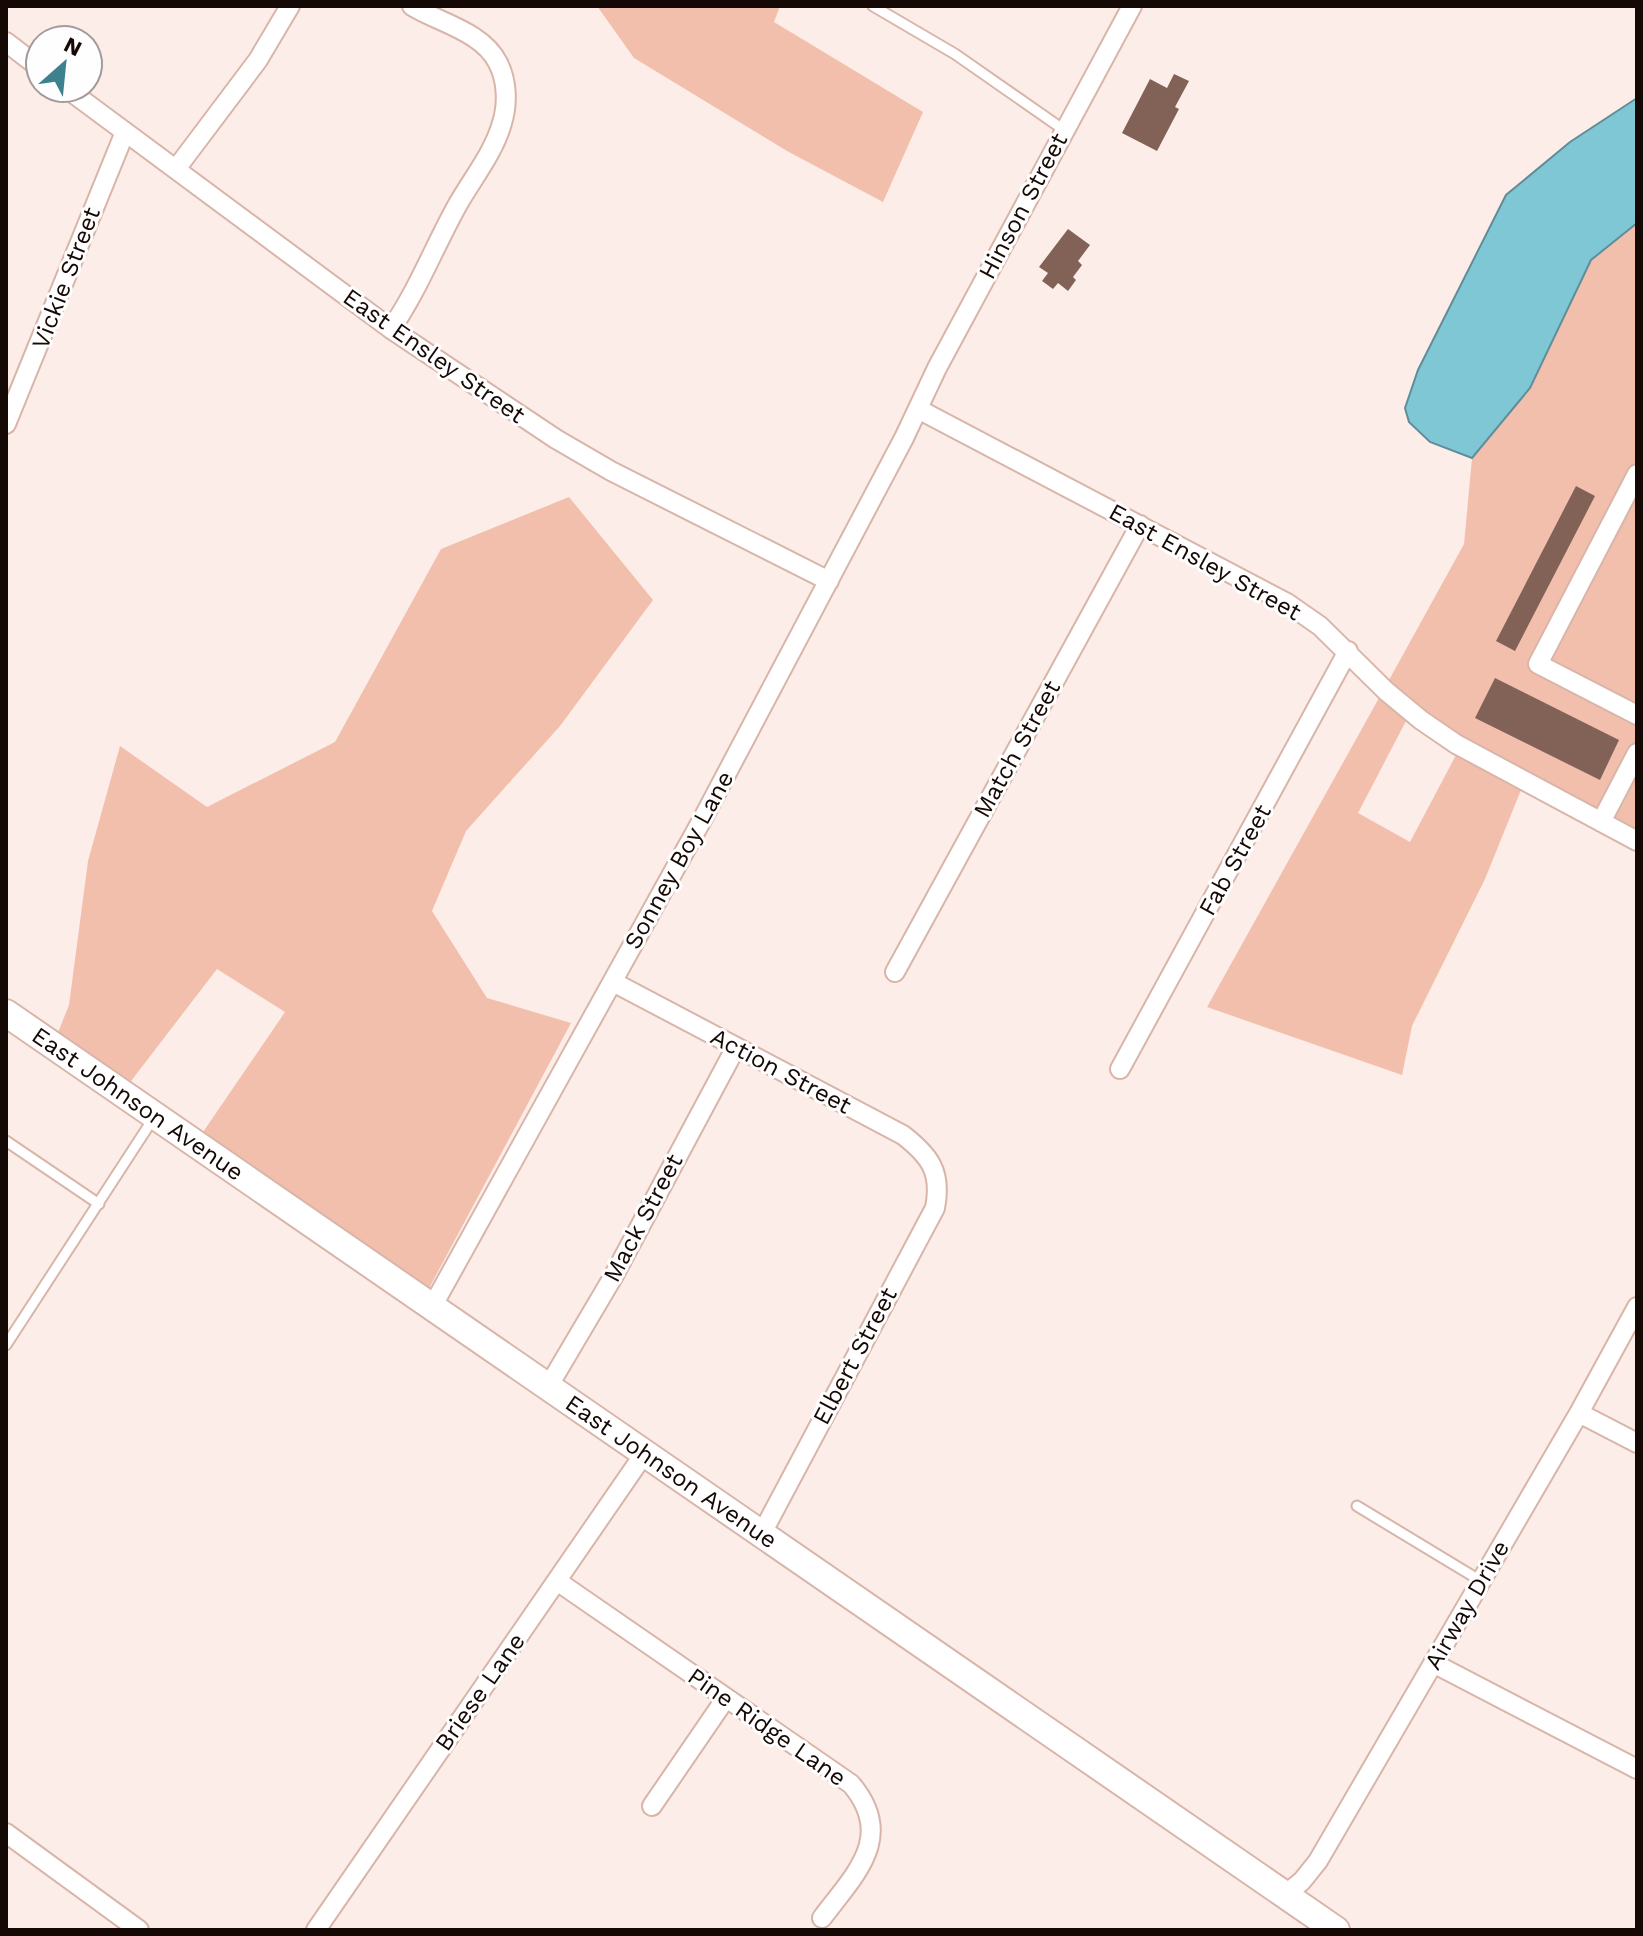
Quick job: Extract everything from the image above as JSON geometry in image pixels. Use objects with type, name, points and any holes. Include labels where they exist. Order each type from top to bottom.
[{"type":"main road","name":"East Johnson Avenue","points":[[6,1013],[1336,1930]]},
{"type":"street","points":[[176,169],[258,60],[290,6]]},
{"type":"street","points":[[391,329],[496,141],[506,100],[504,78],[490,51],[479,41],[412,6]]},
{"type":"street","name":"Hinson Street","points":[[918,409],[937,368],[1132,6]]},
{"type":"street","points":[[6,42],[24,56]]},
{"type":"street","name":"East Ensley Street","points":[[87,104],[391,329],[569,447],[829,581]]},
{"type":"street","name":"Vickie Street","points":[[6,424],[125,132]]},
{"type":"street","name":"East Ensley Street","points":[[918,409],[1287,603],[1320,626],[1386,691],[1456,744],[1637,841]]},
{"type":"street","name":"Sonney Boy Lane","points":[[432,1307],[613,982],[918,409]]},
{"type":"street","points":[[1637,474],[1538,664],[1637,715]]},
{"type":"street","name":"Match Street","points":[[895,972],[1140,525]]},
{"type":"street","name":"Fab Street","points":[[1120,1069],[1348,651]]},
{"type":"street","points":[[1601,822],[1637,753]]},
{"type":"street","name":"Action Street","points":[[613,982],[903,1135],[922,1150],[935,1174]]},
{"type":"street","name":"Mack Street","points":[[548,1387],[613,1277],[736,1047]]},
{"type":"street","name":"Elbert Street","points":[[761,1535],[935,1208],[939,1189],[935,1174]]},
{"type":"street","name":"Airway Drive","points":[[1285,1895],[1302,1881],[1318,1861],[1579,1413],[1637,1307]]},
{"type":"street","points":[[1579,1413],[1637,1443]]},
{"type":"street","name":"Briese Lane","points":[[316,1930],[644,1454]]},
{"type":"street","name":"Pine Ridge Lane","points":[[557,1581],[851,1784],[869,1811],[872,1829],[865,1860],[822,1918]]},
{"type":"street","points":[[1433,1663],[1637,1769]]},
{"type":"street","points":[[652,1806],[726,1698]]},
{"type":"street","points":[[6,1833],[139,1930]]},
{"type":"lane","points":[[873,6],[955,54],[1064,130]]},
{"type":"lane","points":[[6,1345],[155,1116]]},
{"type":"lane","points":[[6,1141],[99,1204]]},
{"type":"lane","points":[[1357,1506],[1481,1581]]},
{"type":"shaded area","points":[[597,6],[780,6],[774,22],[923,112],[883,202],[787,151],[634,58]]},
{"type":"shaded area","points":[[1637,223],[1637,830],[1461,735],[1426,712],[1389,680],[1464,544],[1472,458],[1530,388],[1591,260]]},
{"type":"shaded area","points":[[569,497],[653,600],[560,726],[466,831],[432,911],[487,998],[571,1023],[427,1292],[201,1135],[285,1012],[217,969],[128,1085],[57,1035],[69,1005],[88,861],[120,746],[207,807],[335,742],[441,549]]},
{"type":"shaded area","points":[[1379,698],[1406,721],[1358,813],[1410,842],[1456,755],[1521,790],[1485,879],[1412,1026],[1402,1075],[1207,1007]]},
{"type":"water","points":[[1637,98],[1637,223],[1591,260],[1530,388],[1472,458],[1430,442],[1409,422],[1405,408],[1418,370],[1506,195],[1570,142]]},
{"type":"building","points":[[1174,74],[1189,81],[1175,107],[1179,109],[1157,151],[1122,133],[1150,79],[1167,88]]},
{"type":"building","points":[[1068,229],[1090,245],[1078,261],[1082,265],[1068,291],[1058,283],[1053,289],[1042,281],[1048,273],[1039,267]]},
{"type":"building","points":[[1576,486],[1595,496],[1515,651],[1496,641]]},
{"type":"building","points":[[1495,678],[1619,740],[1600,780],[1475,718]]}]
